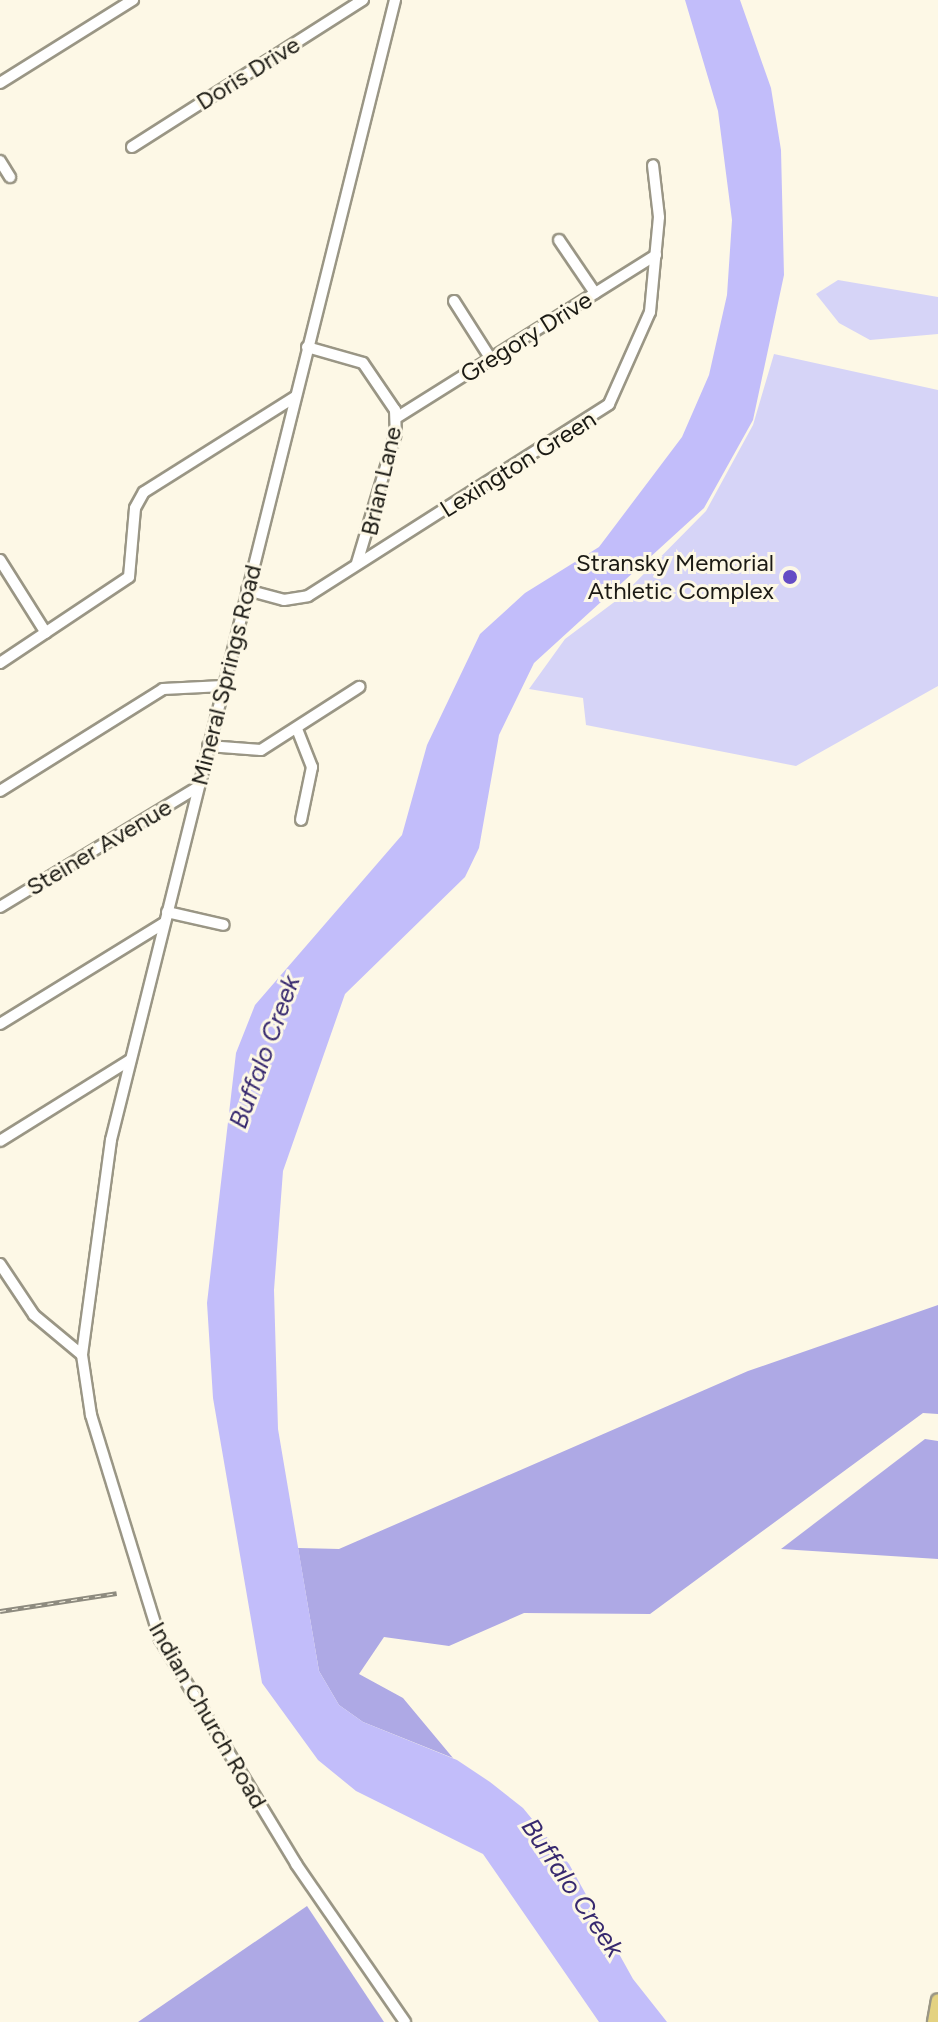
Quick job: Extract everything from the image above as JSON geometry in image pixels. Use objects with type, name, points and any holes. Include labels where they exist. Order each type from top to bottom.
[{"type":"main road","points":[[934,2022],[938,2000]]},
{"type":"street","points":[[0,83],[133,0]]},
{"type":"street","name":"Doris Drive","points":[[132,147],[363,0]]},
{"type":"street","name":"Mineral Springs Road","points":[[82,1355],[103,1177],[130,1060],[395,0]]},
{"type":"street","points":[[0,161],[10,177]]},
{"type":"street","name":"Lexington Green","points":[[247,590],[300,599],[609,404],[646,325],[656,255],[653,165]]},
{"type":"street","points":[[559,240],[595,293]]},
{"type":"street","name":"Gregory Drive","points":[[396,418],[656,255]]},
{"type":"street","points":[[454,301],[491,359]]},
{"type":"street","name":"Brian Lane","points":[[307,347],[363,363],[396,418],[365,550],[353,567]]},
{"type":"street","points":[[0,663],[129,577],[135,508],[144,492],[295,397]]},
{"type":"street","points":[[0,560],[46,633]]},
{"type":"street","points":[[0,791],[163,689],[223,686]]},
{"type":"street","points":[[208,746],[250,753],[297,729],[359,687]]},
{"type":"street","points":[[297,729],[312,767],[301,820]]},
{"type":"street","name":"Steiner Avenue","points":[[0,907],[198,787]]},
{"type":"street","points":[[0,1024],[166,917],[224,925]]},
{"type":"street","points":[[0,1141],[130,1060]]},
{"type":"street","points":[[0,1264],[34,1315],[82,1355]]},
{"type":"street","name":"Indian Church Road","points":[[82,1355],[91,1415],[160,1639],[296,1864],[405,2022]]},
{"type":"shaded area","points":[[838,280],[938,297],[938,334],[870,340],[839,323],[816,294]]},
{"type":"shaded area","name":"Stransky Memorial Athletic Complex","points":[[774,354],[938,390],[938,686],[796,766],[586,725],[583,698],[529,689],[565,639],[621,597],[706,511],[753,425]]},
{"type":"shaded area","points":[[938,1305],[938,1414],[923,1413],[650,1614],[524,1613],[449,1646],[384,1637],[359,1674],[403,1698],[453,1758],[363,1722],[339,1705],[319,1671],[298,1548],[339,1549],[748,1371]]},
{"type":"shaded area","points":[[925,1439],[938,1441],[938,1559],[781,1549]]},
{"type":"shaded area","points":[[307,1906],[384,2022],[138,2022]]},
{"type":"water","name":"Buffalo Creek","points":[[685,0],[740,0],[771,88],[781,150],[784,275],[753,420],[704,508],[534,663],[499,735],[479,848],[465,877],[345,994],[283,1171],[274,1290],[278,1429],[319,1671],[339,1705],[363,1722],[457,1760],[490,1782],[523,1808],[569,1864],[633,1979],[667,2022],[599,2022],[483,1854],[356,1791],[318,1760],[262,1683],[213,1398],[207,1303],[236,1053],[255,1005],[402,835],[427,745],[480,634],[525,593],[599,547],[682,437],[709,375],[727,295],[732,220],[718,111]]},
{"type":"railway","points":[[0,1611],[117,1593]]},
{"type":"place","name":"Stransky Memorial Athletic Complex","points":[[790,577]]}]
